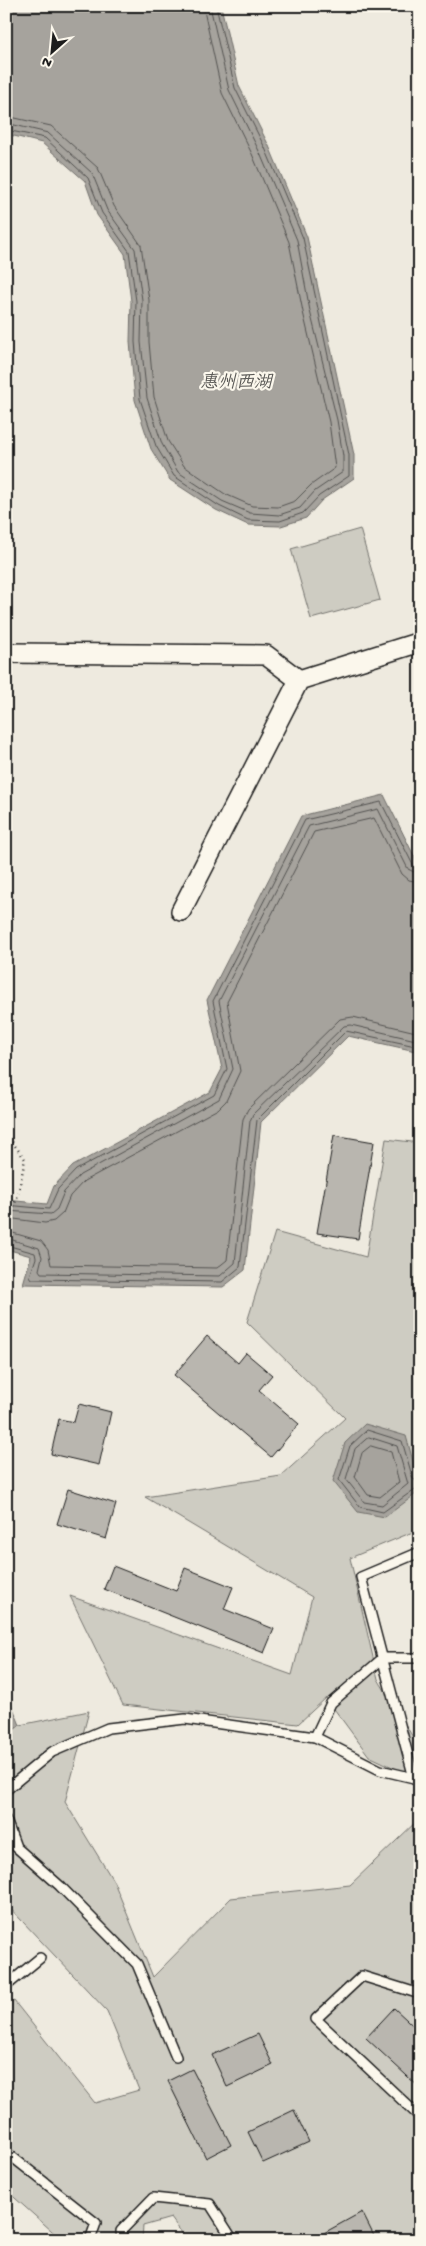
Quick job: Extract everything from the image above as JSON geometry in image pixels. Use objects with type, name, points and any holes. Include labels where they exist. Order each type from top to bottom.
[{"type":"street","points":[[181,911],[299,680],[420,642]]},
{"type":"street","points":[[6,654],[266,655],[299,680]]},
{"type":"lane","points":[[417,1780],[361,1577],[420,1552]]},
{"type":"lane","points":[[315,1737],[331,1703],[383,1658],[420,1658]]},
{"type":"lane","points":[[6,1790],[52,1752],[108,1728],[185,1719],[315,1737],[380,1770],[417,1780]]},
{"type":"lane","points":[[6,1820],[16,1846],[60,1886],[137,1964],[176,2056]]},
{"type":"lane","points":[[6,1986],[40,1958]]},
{"type":"lane","points":[[420,1994],[362,1976],[316,2020],[420,2117]]},
{"type":"lane","points":[[6,2152],[96,2223],[90,2240]]},
{"type":"lane","points":[[122,2240],[120,2231],[153,2198],[210,2204],[233,2240]]},
{"type":"path","points":[[6,1134],[25,1159],[18,1196],[6,1226]]},
{"type":"shaded area","points":[[360,529],[380,600],[311,619],[291,549]]},
{"type":"shaded area","points":[[386,1139],[420,1143],[420,1529],[350,1558],[378,1679],[420,1749],[420,1780],[369,1756],[326,1698],[298,1724],[123,1705],[70,1596],[292,1675],[312,1597],[145,1497],[281,1476],[345,1418],[247,1322],[275,1232],[366,1257]]},
{"type":"shaded area","points":[[89,1711],[65,1802],[114,1882],[153,1977],[231,1898],[350,1885],[420,1818],[420,2240],[187,2240],[171,2218],[143,2226],[142,2240],[112,2240],[112,2236],[101,2240],[62,2240],[6,2190],[6,2007],[14,2001],[95,2103],[139,2090],[107,2011],[6,1904],[6,1736],[20,1725]]},
{"type":"water","name":"惠州西湖","points":[[6,6],[221,6],[239,86],[269,146],[307,237],[354,455],[354,478],[322,500],[306,518],[281,526],[248,525],[216,510],[170,480],[151,449],[135,400],[130,342],[131,301],[125,254],[97,215],[85,181],[42,143],[6,134]]},
{"type":"water","points":[[384,795],[420,868],[420,1052],[348,1036],[261,1122],[245,1270],[223,1287],[23,1284],[31,1256],[6,1249],[6,1200],[47,1204],[54,1186],[73,1166],[210,1092],[222,1069],[207,1000],[301,816]]},
{"type":"water","points":[[365,1424],[406,1436],[420,1486],[420,1491],[385,1517],[358,1512],[333,1481],[345,1443]]},
{"type":"water","points":[[6,1691],[20,1725],[6,1736]]},
{"type":"building","points":[[334,1135],[374,1142],[358,1239],[317,1233]]},
{"type":"building","points":[[207,1336],[238,1363],[246,1353],[272,1375],[259,1390],[299,1424],[271,1457],[174,1375]]},
{"type":"building","points":[[79,1404],[111,1412],[99,1465],[51,1454],[59,1419],[74,1422]]},
{"type":"building","points":[[68,1489],[116,1504],[106,1539],[57,1524]]},
{"type":"building","points":[[113,1566],[176,1591],[185,1568],[233,1587],[224,1609],[274,1629],[264,1653],[104,1589]]},
{"type":"building","points":[[394,2008],[420,2032],[420,2088],[366,2038]]},
{"type":"building","points":[[258,2034],[273,2065],[227,2087],[212,2055]]},
{"type":"building","points":[[192,2069],[231,2145],[206,2158],[168,2081]]},
{"type":"building","points":[[294,2110],[309,2142],[263,2163],[248,2132]]},
{"type":"building","points":[[362,2212],[376,2240],[311,2240]]}]
